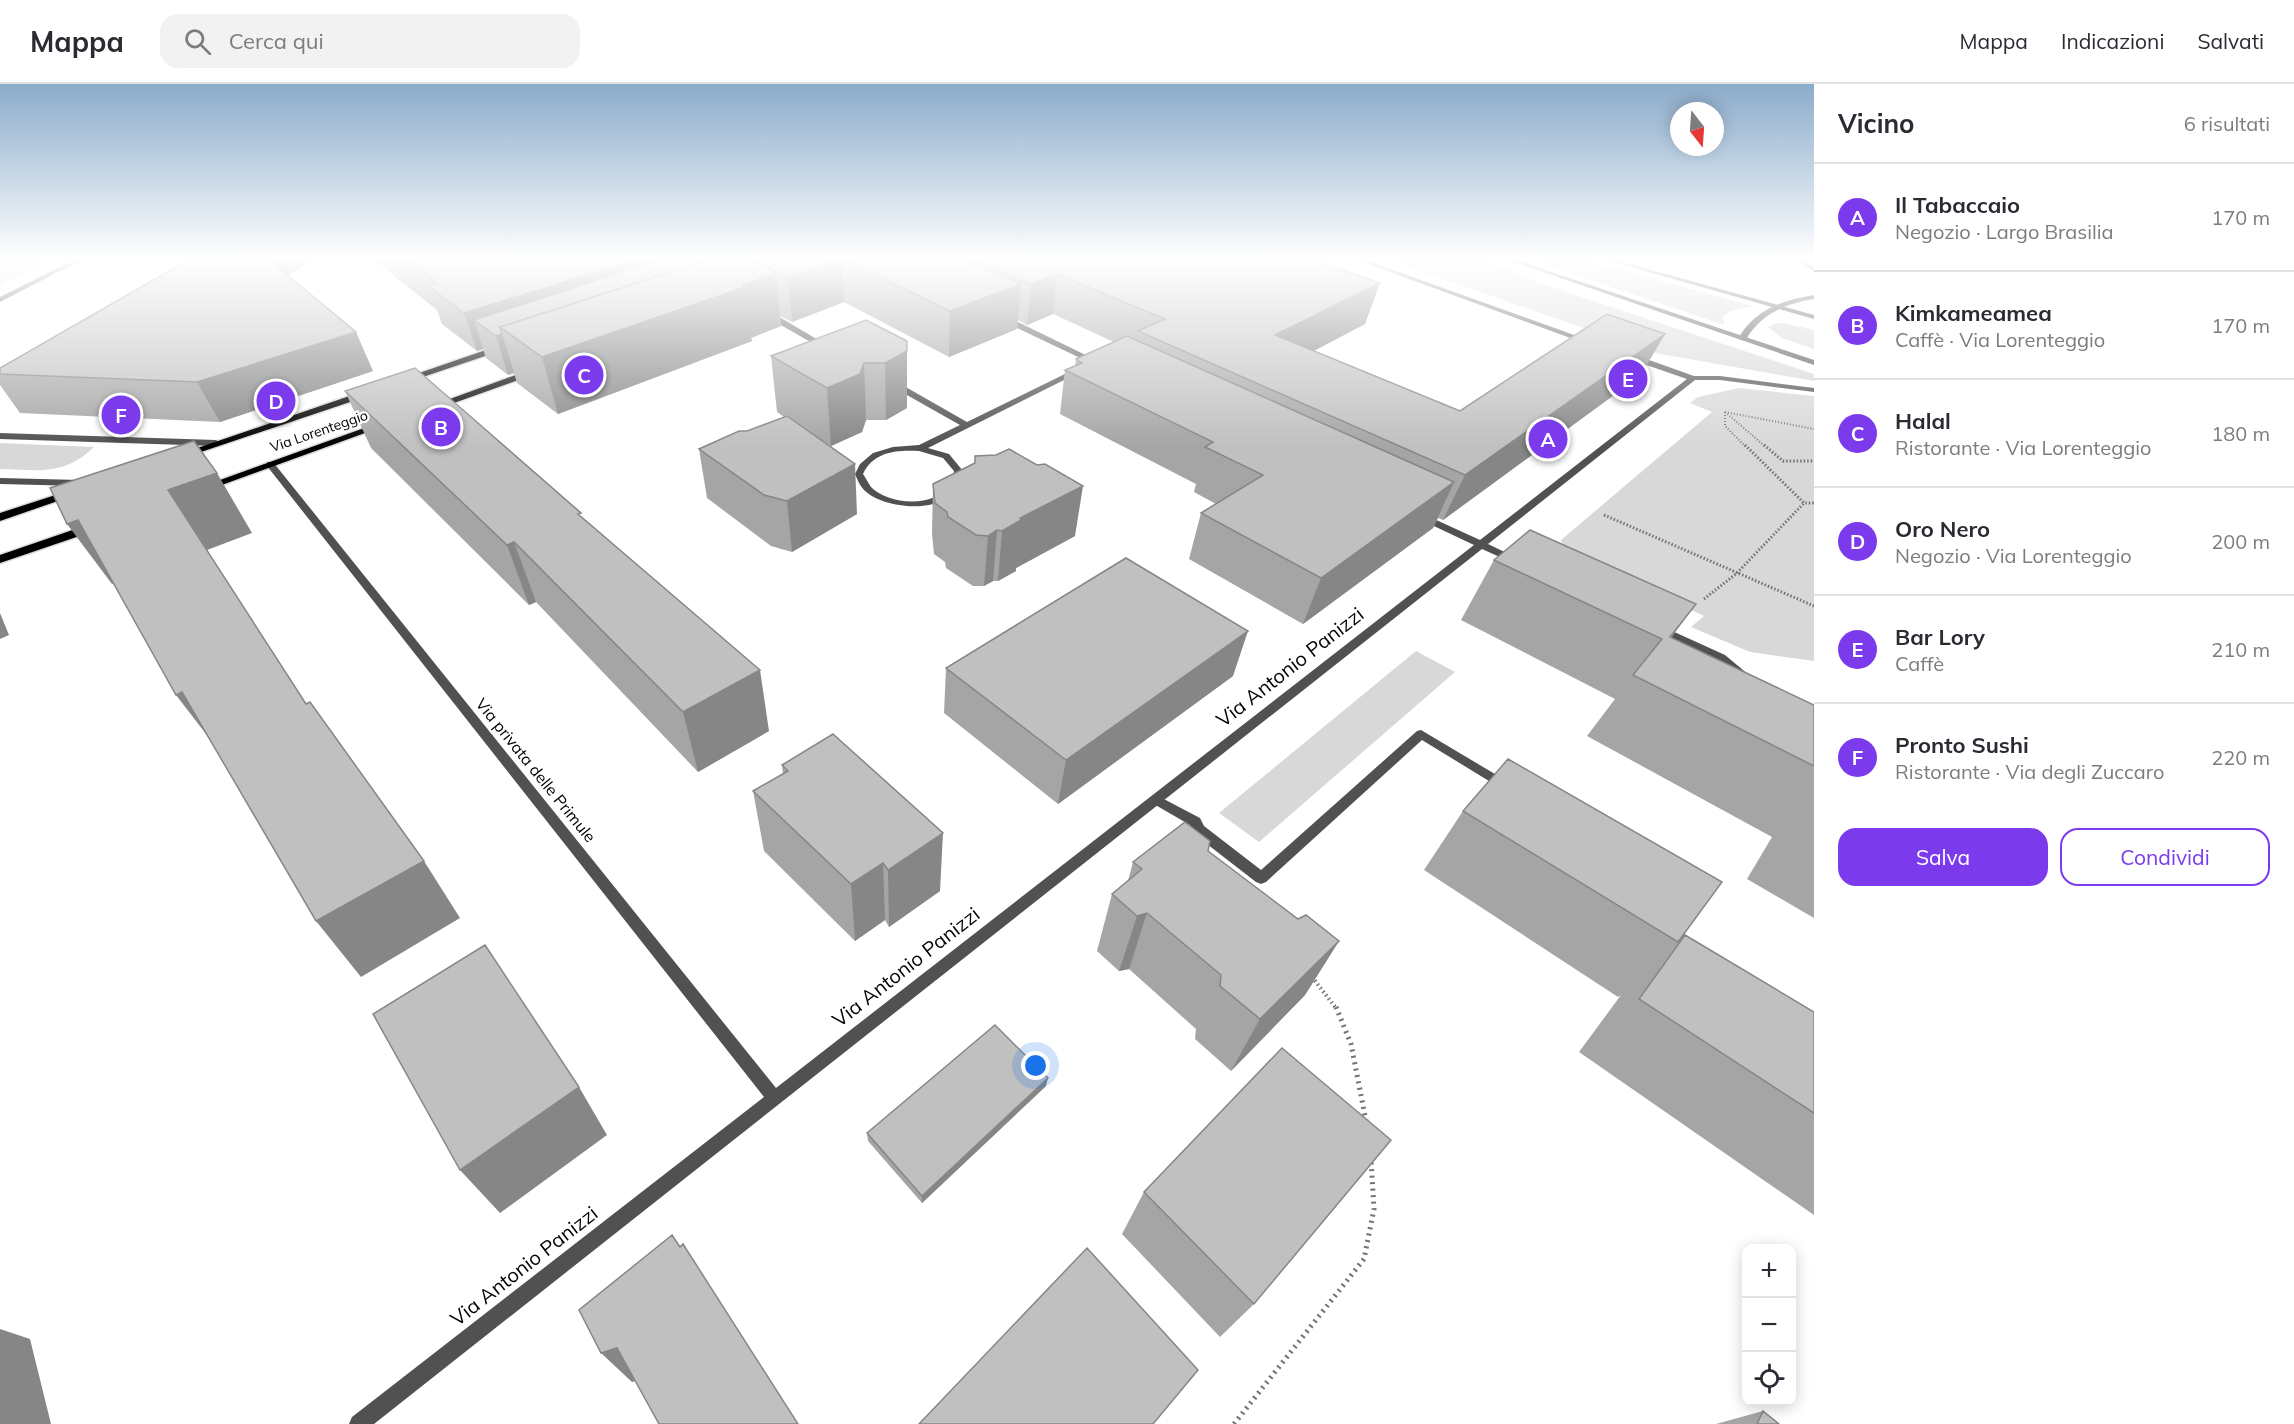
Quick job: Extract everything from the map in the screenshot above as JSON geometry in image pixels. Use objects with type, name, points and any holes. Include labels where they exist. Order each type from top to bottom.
[{"type":"main road","points":[[397,382],[509,345]]},
{"type":"main road","points":[[428,409],[550,366]]},
{"type":"main road","name":"Via Lorenteggio","points":[[173,458],[375,390]]},
{"type":"main road","name":"Via Lorenteggio","points":[[193,492],[394,421]]},
{"type":"main road","points":[[0,517],[87,486]]},
{"type":"main road","points":[[0,560],[104,523]]},
{"type":"street","points":[[784,323],[831,349]]},
{"type":"street","points":[[1013,323],[1107,367]]},
{"type":"street","points":[[1535,323],[1595,344]]},
{"type":"street","points":[[1694,323],[1814,363]]},
{"type":"street","points":[[1742,339],[1751,323]]},
{"type":"street","points":[[1628,355],[1693,378],[1720,378],[1814,390]]},
{"type":"street","points":[[921,448],[946,456],[959,471],[955,487],[947,494],[920,503],[905,503],[876,497],[860,483],[859,474],[868,459],[892,449],[921,448],[1096,362]]},
{"type":"street","points":[[883,378],[966,425]]},
{"type":"street","name":"Via Antonio Panizzi","points":[[358,1424],[1693,378]]},
{"type":"street","points":[[0,436],[216,443]]},
{"type":"street","name":"Via privata delle Primule","points":[[270,464],[774,1098]]},
{"type":"street","points":[[0,481],[87,486]]},
{"type":"street","points":[[1408,510],[1522,564]]},
{"type":"street","points":[[1648,623],[1721,658],[1749,679]]},
{"type":"street","points":[[1156,800],[1195,822],[1199,830],[1261,878],[1421,734],[1523,795]]},
{"type":"path","points":[[1725,412],[1814,429]]},
{"type":"path","points":[[1725,412],[1783,461],[1814,461]]},
{"type":"path","points":[[1725,412],[1725,426],[1804,503],[1814,503]]},
{"type":"path","points":[[1704,599],[1736,574],[1804,503]]},
{"type":"path","points":[[1604,515],[1814,606]]},
{"type":"path","points":[[1305,972],[1328,993],[1340,1011],[1353,1056],[1367,1130]]},
{"type":"path","points":[[1234,1424],[1364,1259],[1374,1227],[1375,1191],[1370,1150]]},
{"type":"shaded area","points":[[1568,323],[1658,323],[1814,374],[1814,381],[1655,353]]},
{"type":"shaded area","points":[[1784,323],[1814,330],[1814,349],[1782,338],[1768,327]]},
{"type":"shaded area","points":[[1739,388],[1814,396],[1814,661],[1750,652],[1691,627],[1704,616],[1563,551],[1561,540],[1712,412],[1690,403],[1698,397]]},
{"type":"shaded area","points":[[0,443],[94,447],[72,463],[61,467],[39,470],[0,469]]},
{"type":"shaded area","points":[[1416,651],[1455,672],[1259,842],[1219,813]]},
{"type":"building","points":[[79,323],[345,323],[356,332],[197,382],[0,374],[0,368]]},
{"type":"building","points":[[477,323],[514,323],[500,327],[502,334],[496,336]]},
{"type":"building","points":[[514,323],[642,323],[542,357],[500,327]]},
{"type":"building","points":[[859,323],[871,323],[907,341],[907,351],[885,363],[864,363],[860,374],[827,388],[771,356]]},
{"type":"building","points":[[1157,323],[1300,323],[1275,335],[1460,411],[1594,323],[1632,323],[1665,334],[1465,475],[1138,331]]},
{"type":"building","points":[[1127,336],[1454,482],[1321,578],[1201,513],[1263,475],[1205,447],[1213,442],[1065,370],[1082,363],[1076,359]]},
{"type":"building","points":[[415,368],[581,513],[578,514],[760,670],[683,712],[514,542],[507,545],[345,391]]},
{"type":"building","points":[[787,416],[855,464],[787,501],[764,495],[699,449],[739,431],[747,431]]},
{"type":"building","points":[[194,441],[217,473],[168,490],[306,704],[310,702],[424,861],[316,921],[182,692],[176,695],[78,520],[67,524],[50,488]]},
{"type":"building","points":[[1009,449],[1037,465],[1045,464],[1083,486],[1020,518],[1021,520],[1002,531],[997,530],[988,536],[976,535],[948,517],[947,512],[935,503],[933,484],[975,463],[975,456],[996,455]]},
{"type":"building","points":[[1530,530],[1696,604],[1670,637],[1814,705],[1814,766],[1633,675],[1662,639],[1494,560]]},
{"type":"building","points":[[1126,558],[1248,631],[1066,760],[946,668]]},
{"type":"building","points":[[833,734],[943,833],[888,870],[883,863],[851,884],[753,791],[788,771],[782,765]]},
{"type":"building","points":[[1508,759],[1722,882],[1678,942],[1463,811]]},
{"type":"building","points":[[1185,822],[1210,841],[1208,851],[1298,919],[1306,915],[1339,941],[1260,1019],[1220,986],[1221,975],[1147,913],[1137,916],[1112,894],[1142,869],[1133,862]]},
{"type":"building","points":[[1685,935],[1814,1012],[1814,1113],[1639,999]]},
{"type":"building","points":[[485,945],[579,1087],[460,1170],[373,1014]]},
{"type":"building","points":[[995,1025],[1048,1078],[922,1196],[867,1133]]},
{"type":"building","points":[[1282,1048],[1391,1140],[1254,1304],[1144,1192]]},
{"type":"building","points":[[672,1235],[680,1247],[683,1244],[798,1424],[659,1424],[617,1348],[601,1353],[579,1310]]},
{"type":"building","points":[[1087,1248],[1198,1370],[1153,1424],[919,1424]]},
{"type":"building","points":[[1763,1411],[1779,1424],[1757,1424]]},
{"type":"place","name":"Halal","points":[[584,375]]},
{"type":"place","name":"Bar Lory","points":[[1628,379]]},
{"type":"place","name":"Oro Nero","points":[[276,401]]},
{"type":"place","name":"Pronto Sushi","points":[[121,415]]},
{"type":"place","name":"Kimkameamea","points":[[441,427]]},
{"type":"place","name":"Il Tabaccaio","points":[[1548,439]]}]
